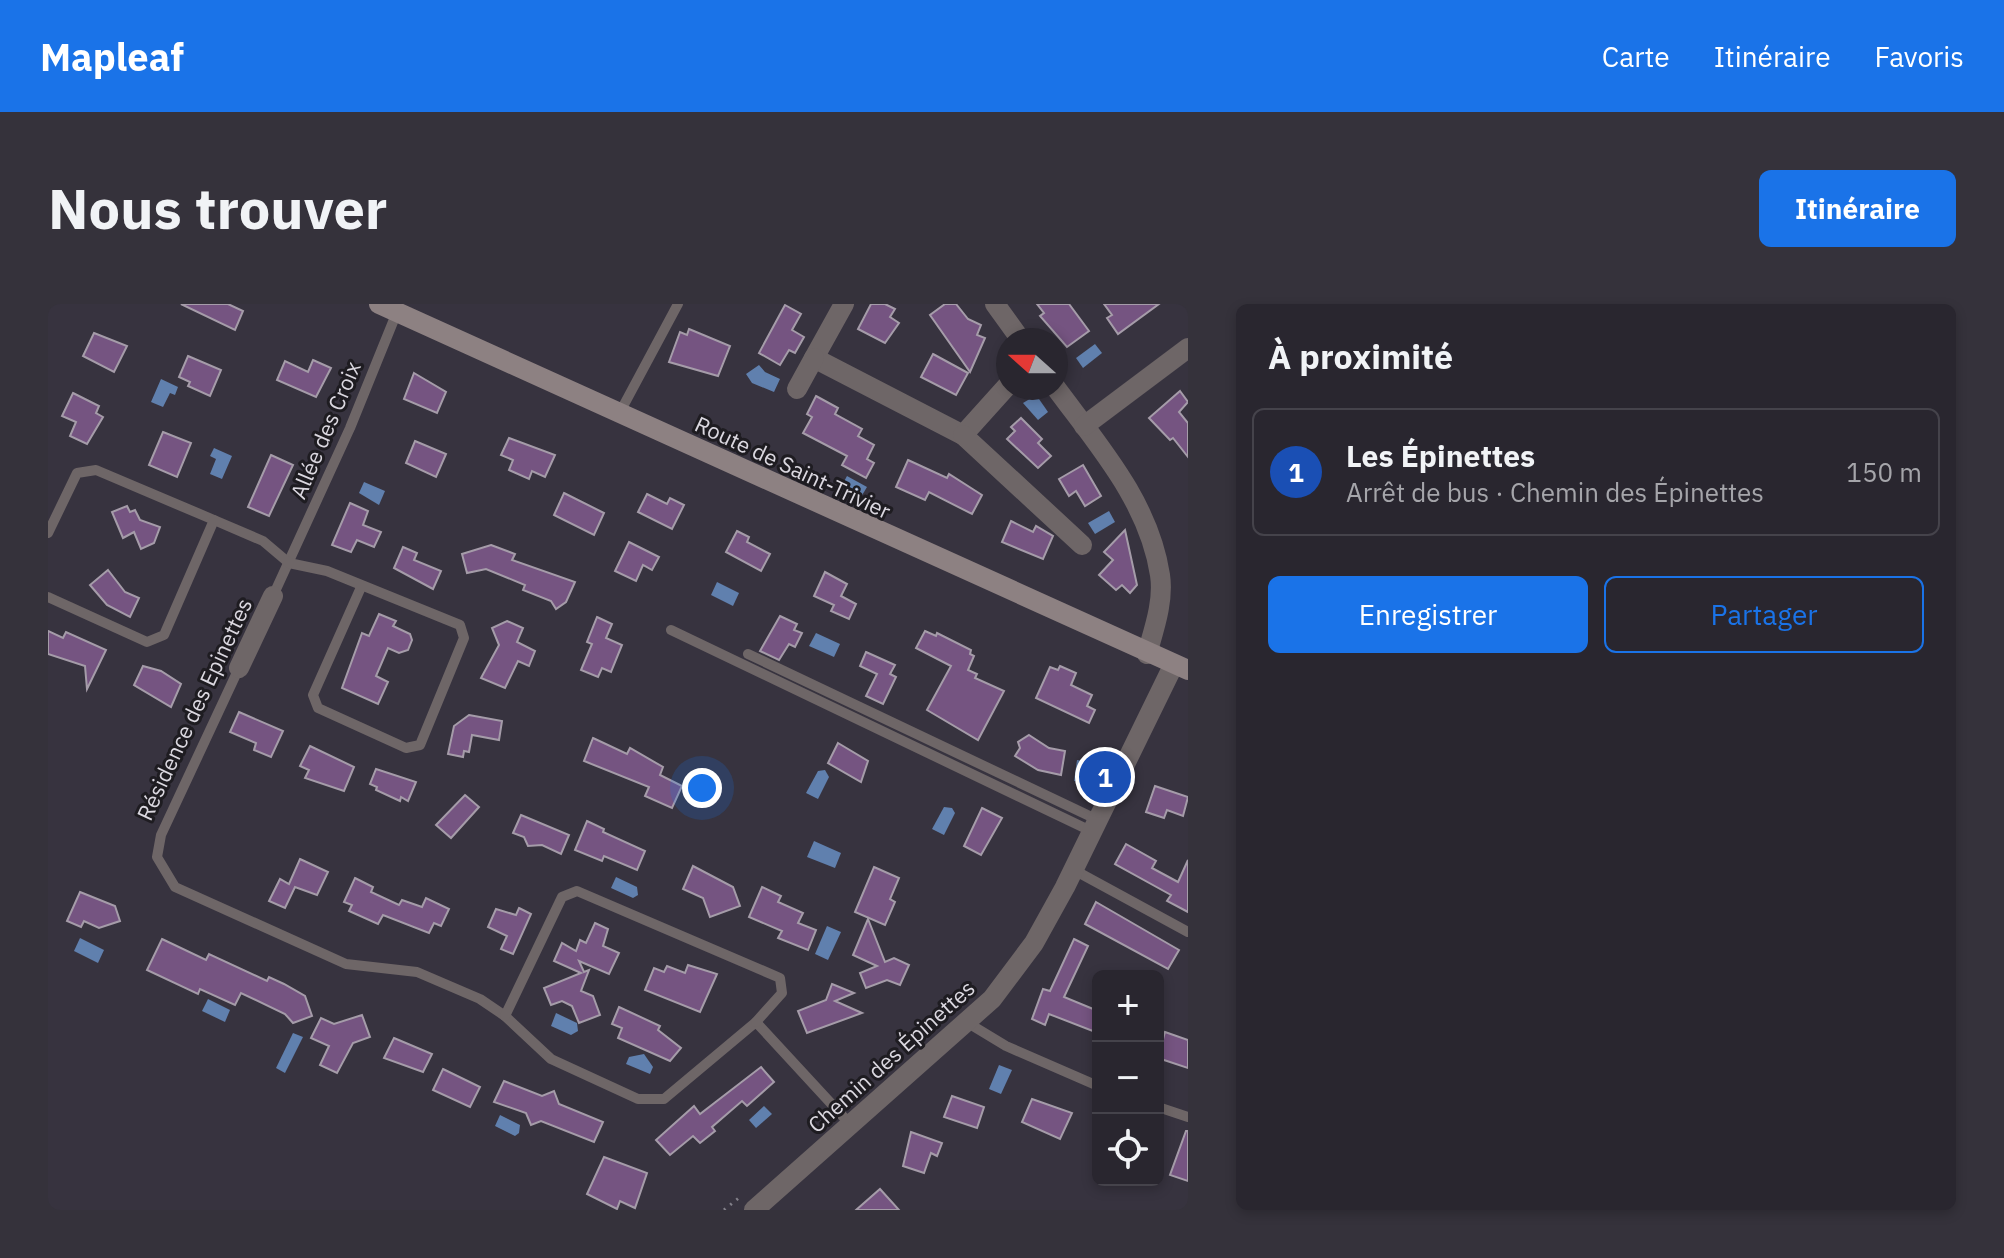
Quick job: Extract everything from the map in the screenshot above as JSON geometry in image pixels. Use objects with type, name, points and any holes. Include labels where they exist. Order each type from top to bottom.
[{"type":"main road","name":"Route de Saint-Trivier","points":[[388,308],[1181,668]]},
{"type":"street","points":[[797,389],[844,304]]},
{"type":"street","points":[[995,304],[1012,328]]},
{"type":"street","points":[[1084,426],[1188,348]]},
{"type":"street","points":[[814,358],[963,435],[1082,545]]},
{"type":"street","points":[[963,435],[996,398]]},
{"type":"street","points":[[1065,400],[1134,496],[1151,543],[1160,577],[1159,613],[1147,654]]},
{"type":"street","name":"Résidence des Epinettes","points":[[239,668],[273,596]]},
{"type":"street","name":"Chemin des Épinettes","points":[[751,1200],[850,1124],[992,999],[1034,943],[1181,668]]},
{"type":"lane","points":[[619,414],[678,304]]},
{"type":"lane","name":"Allée des Croix","points":[[289,563],[350,428],[388,308]]},
{"type":"lane","points":[[48,533],[77,473],[96,470],[263,541],[289,563],[327,571],[362,585],[460,625],[464,638],[420,745],[406,748],[318,708],[313,695],[362,585]]},
{"type":"lane","points":[[52,599],[147,642],[164,635],[214,520]]},
{"type":"lane","name":"Résidence des Epinettes","points":[[273,596],[289,563]]},
{"type":"lane","points":[[671,630],[1095,826]]},
{"type":"lane","points":[[748,654],[1095,826]]},
{"type":"lane","name":"Résidence des Epinettes","points":[[239,668],[161,835],[157,857],[175,887],[346,964],[417,972],[480,999],[505,1016],[551,1059],[638,1099],[664,1099],[756,1022],[782,993],[780,978],[577,891],[562,897],[505,1016]]},
{"type":"lane","points":[[1074,870],[1188,932]]},
{"type":"lane","points":[[756,1022],[850,1124]]},
{"type":"lane","points":[[968,1023],[1006,1046],[1092,1083]]},
{"type":"lane","points":[[1164,1109],[1188,1117]]},
{"type":"path","points":[[724,1210],[751,1200]]},
{"type":"water","points":[[1095,344],[1102,353],[1083,368],[1076,358]]},
{"type":"water","points":[[759,365],[765,372],[780,379],[774,392],[752,383],[746,374]]},
{"type":"water","points":[[161,379],[178,387],[175,395],[170,393],[163,407],[151,402]]},
{"type":"water","points":[[1040,400],[1048,412],[1038,420],[1023,403]]},
{"type":"water","points":[[214,448],[232,456],[222,479],[210,474],[216,459],[210,456]]},
{"type":"water","points":[[847,476],[867,487],[861,497],[841,487]]},
{"type":"water","points":[[364,482],[385,491],[379,505],[359,493]]},
{"type":"water","points":[[1109,511],[1115,522],[1095,534],[1088,523]]},
{"type":"water","points":[[717,582],[739,593],[733,606],[711,595]]},
{"type":"water","points":[[816,633],[840,644],[834,657],[809,646]]},
{"type":"water","points":[[1077,760],[1089,762],[1085,783],[1074,781]]},
{"type":"water","points":[[825,770],[829,777],[818,799],[806,793],[818,771]]},
{"type":"water","points":[[944,807],[952,808],[955,813],[944,835],[932,829]]},
{"type":"water","points":[[814,841],[841,853],[835,868],[807,857]]},
{"type":"water","points":[[616,877],[637,887],[638,895],[633,898],[611,888]]},
{"type":"water","points":[[827,926],[841,932],[828,960],[815,954]]},
{"type":"water","points":[[80,938],[104,950],[98,963],[74,951]]},
{"type":"water","points":[[208,999],[230,1010],[225,1022],[202,1011]]},
{"type":"water","points":[[556,1013],[577,1023],[578,1031],[571,1035],[551,1026]]},
{"type":"water","points":[[293,1033],[303,1037],[285,1073],[276,1068]]},
{"type":"water","points":[[644,1054],[653,1067],[650,1074],[626,1064],[629,1057]]},
{"type":"water","points":[[999,1065],[1012,1070],[1001,1094],[989,1089]]},
{"type":"water","points":[[764,1106],[772,1114],[756,1128],[749,1120]]},
{"type":"water","points":[[500,1115],[520,1125],[519,1133],[515,1136],[495,1126]]},
{"type":"building","points":[[181,304],[228,304],[243,311],[235,330]]},
{"type":"building","points":[[871,304],[885,304],[895,309],[890,317],[899,323],[885,343],[858,329]]},
{"type":"building","points":[[945,304],[956,304],[968,319],[981,325],[977,335],[985,338],[970,372],[930,315]]},
{"type":"building","points":[[1037,304],[1069,304],[1089,331],[1068,346],[1068,328],[1050,328],[1040,316],[1044,313]]},
{"type":"building","points":[[1104,304],[1159,304],[1118,334],[1107,318],[1112,315]]},
{"type":"building","points":[[785,305],[801,314],[792,330],[804,337],[795,353],[789,350],[780,365],[759,353]]},
{"type":"building","points":[[689,329],[730,346],[718,376],[669,362],[680,332],[687,335]]},
{"type":"building","points":[[94,333],[127,346],[114,372],[83,356]]},
{"type":"building","points":[[933,354],[968,373],[956,395],[921,377]]},
{"type":"building","points":[[188,356],[221,370],[210,396],[188,386],[190,382],[179,377]]},
{"type":"building","points":[[313,360],[331,368],[316,397],[277,380],[285,361],[308,372]]},
{"type":"building","points":[[414,373],[446,392],[437,413],[404,399]]},
{"type":"building","points":[[1180,391],[1188,402],[1179,412],[1188,423],[1188,457],[1173,438],[1170,440],[1149,418]]},
{"type":"building","points":[[73,393],[99,406],[96,413],[103,417],[87,444],[70,436],[76,422],[62,416]]},
{"type":"building","points":[[816,396],[838,408],[835,414],[862,429],[858,436],[874,445],[867,459],[874,463],[866,478],[842,465],[847,456],[803,433],[812,417],[807,414]]},
{"type":"building","points":[[1021,418],[1042,439],[1038,443],[1051,456],[1038,468],[1007,439],[1015,431],[1011,427]]},
{"type":"building","points":[[163,432],[191,443],[177,477],[149,465]]},
{"type":"building","points":[[509,438],[555,455],[545,477],[532,471],[529,479],[509,470],[513,460],[501,455]]},
{"type":"building","points":[[415,441],[446,454],[436,477],[406,463]]},
{"type":"building","points":[[271,455],[293,465],[269,516],[248,507]]},
{"type":"building","points":[[908,460],[947,478],[949,474],[982,495],[972,514],[929,492],[925,500],[896,487]]},
{"type":"building","points":[[1083,465],[1101,496],[1085,506],[1076,491],[1069,496],[1059,479]]},
{"type":"building","points":[[564,493],[604,513],[594,535],[554,515]]},
{"type":"building","points":[[647,494],[667,504],[670,498],[684,505],[672,529],[638,512]]},
{"type":"building","points":[[350,503],[368,511],[363,525],[381,532],[374,547],[357,540],[351,552],[332,545]]},
{"type":"building","points":[[127,506],[130,512],[135,510],[140,520],[160,527],[154,543],[141,549],[134,532],[123,538],[112,512]]},
{"type":"building","points":[[1011,521],[1033,532],[1036,526],[1053,536],[1043,559],[1002,542]]},
{"type":"building","points":[[1125,530],[1137,585],[1130,593],[1122,585],[1116,590],[1099,575],[1113,560],[1104,552]]},
{"type":"building","points":[[737,531],[749,537],[747,542],[770,554],[761,571],[726,552]]},
{"type":"building","points":[[629,542],[659,557],[652,570],[643,565],[636,581],[615,571]]},
{"type":"building","points":[[491,545],[515,554],[512,560],[575,582],[566,602],[556,609],[551,601],[523,590],[525,585],[486,569],[467,573],[462,554]]},
{"type":"building","points":[[403,547],[417,553],[414,560],[441,571],[433,589],[394,568]]},
{"type":"building","points":[[108,570],[125,592],[139,598],[130,617],[107,605],[90,585]]},
{"type":"building","points":[[825,572],[847,584],[841,596],[856,604],[849,619],[831,611],[834,605],[814,596]]},
{"type":"building","points":[[379,614],[396,621],[393,626],[410,634],[412,640],[408,650],[399,653],[388,648],[376,676],[388,682],[378,704],[342,688],[362,633],[369,636]]},
{"type":"building","points":[[780,616],[797,624],[794,630],[802,633],[795,647],[789,644],[779,660],[760,651]]},
{"type":"building","points":[[597,617],[612,624],[606,638],[622,645],[611,672],[602,668],[598,677],[581,670],[592,644],[587,642]]},
{"type":"building","points":[[507,621],[523,628],[517,642],[535,651],[529,666],[518,661],[505,688],[481,678],[499,645],[492,628]]},
{"type":"building","points":[[48,631],[63,638],[66,632],[106,650],[87,689],[85,666],[48,654]]},
{"type":"building","points":[[925,631],[936,636],[937,633],[971,650],[970,654],[974,656],[968,670],[977,674],[975,678],[1004,691],[978,740],[927,710],[951,666],[916,648]]},
{"type":"building","points":[[866,652],[895,665],[890,674],[896,677],[883,704],[866,696],[877,674],[860,666]]},
{"type":"building","points":[[143,666],[161,671],[181,684],[171,707],[134,685]]},
{"type":"building","points":[[1060,666],[1076,673],[1071,685],[1092,695],[1087,706],[1095,710],[1089,723],[1036,698],[1050,667],[1058,670]]},
{"type":"building","points":[[239,712],[283,731],[271,757],[254,750],[256,743],[230,732]]},
{"type":"building","points":[[469,715],[502,721],[499,740],[472,735],[469,752],[464,751],[463,757],[448,754],[454,726]]},
{"type":"building","points":[[1029,735],[1049,748],[1065,751],[1061,775],[1038,770],[1015,756],[1020,748],[1018,742]]},
{"type":"building","points":[[593,738],[627,754],[630,748],[663,767],[660,775],[682,786],[672,808],[645,796],[649,787],[584,761]]},
{"type":"building","points":[[838,743],[868,761],[861,782],[828,763]]},
{"type":"building","points":[[310,746],[354,767],[344,791],[305,778],[309,770],[300,766]]},
{"type":"building","points":[[376,769],[416,782],[408,801],[401,797],[400,801],[370,784]]},
{"type":"building","points":[[1155,786],[1188,797],[1183,816],[1167,810],[1164,818],[1146,812]]},
{"type":"building","points":[[465,795],[479,807],[451,838],[436,825]]},
{"type":"building","points":[[982,808],[1002,818],[981,855],[964,846]]},
{"type":"building","points":[[521,815],[569,835],[561,854],[542,845],[528,846],[524,837],[513,833]]},
{"type":"building","points":[[587,821],[604,829],[603,832],[645,851],[637,870],[604,856],[602,861],[575,850]]},
{"type":"building","points":[[1126,844],[1156,861],[1152,868],[1178,882],[1188,860],[1188,912],[1167,901],[1171,895],[1115,864]]},
{"type":"building","points":[[300,859],[328,872],[317,895],[295,887],[285,908],[269,901],[280,879],[289,884]]},
{"type":"building","points":[[693,866],[733,887],[740,906],[710,917],[703,898],[683,889]]},
{"type":"building","points":[[874,867],[899,878],[890,899],[895,902],[885,925],[855,912]]},
{"type":"building","points":[[355,878],[373,887],[371,892],[399,905],[402,900],[422,907],[426,898],[449,909],[441,926],[434,923],[429,933],[383,915],[378,924],[349,911],[352,905],[344,902]]},
{"type":"building","points":[[762,887],[781,896],[778,902],[803,913],[798,923],[816,930],[808,950],[778,938],[782,931],[749,917]]},
{"type":"building","points":[[80,892],[115,906],[120,921],[99,928],[84,921],[81,927],[67,921]]},
{"type":"building","points":[[1096,902],[1179,950],[1168,969],[1085,924]]},
{"type":"building","points":[[519,908],[531,914],[513,954],[501,949],[507,936],[488,927],[496,909],[516,915]]},
{"type":"building","points":[[868,919],[885,962],[894,958],[909,965],[900,985],[887,980],[866,988],[860,973],[877,966],[853,955]]},
{"type":"building","points":[[595,923],[608,929],[603,946],[619,953],[609,974],[579,961],[584,972],[589,970],[581,991],[593,996],[600,1015],[579,1023],[572,1006],[562,1001],[551,1005],[544,988],[581,973],[554,961],[562,943],[576,951],[580,940],[586,943]]},
{"type":"building","points":[[162,939],[206,960],[209,954],[267,981],[269,977],[284,984],[305,996],[312,1016],[293,1023],[285,1014],[241,993],[235,1005],[200,989],[198,994],[147,970]]},
{"type":"building","points":[[1074,939],[1088,946],[1064,997],[1092,1009],[1092,1031],[1049,1014],[1045,1025],[1032,1019],[1043,989],[1050,991]]},
{"type":"building","points":[[688,965],[717,974],[700,1012],[645,990],[654,968],[664,972],[667,966],[685,973]]},
{"type":"building","points":[[832,984],[854,993],[835,1001],[862,1013],[807,1033],[798,1011],[826,1000]]},
{"type":"building","points":[[619,1007],[660,1026],[658,1030],[681,1048],[670,1061],[618,1038],[622,1028],[612,1024]]},
{"type":"building","points":[[362,1015],[370,1037],[353,1043],[337,1073],[320,1065],[329,1046],[311,1038],[321,1018],[334,1024]]},
{"type":"building","points":[[1165,1032],[1188,1040],[1188,1068],[1164,1060]]},
{"type":"building","points":[[394,1038],[432,1054],[423,1072],[384,1058]]},
{"type":"building","points":[[761,1067],[774,1082],[747,1106],[742,1101],[712,1127],[715,1131],[700,1143],[693,1136],[670,1155],[656,1140],[694,1106],[700,1114]]},
{"type":"building","points":[[443,1069],[480,1087],[470,1107],[433,1090]]},
{"type":"building","points":[[504,1081],[542,1096],[554,1091],[559,1104],[603,1122],[594,1142],[541,1121],[531,1125],[526,1113],[494,1102]]},
{"type":"building","points":[[952,1096],[984,1107],[977,1128],[944,1117]]},
{"type":"building","points":[[1032,1099],[1072,1113],[1060,1139],[1022,1122]]},
{"type":"building","points":[[1188,1131],[1188,1181],[1170,1175]]},
{"type":"building","points":[[911,1132],[942,1143],[937,1156],[931,1153],[924,1173],[903,1166]]},
{"type":"building","points":[[604,1157],[647,1173],[635,1208],[620,1201],[617,1209],[587,1194]]},
{"type":"building","points":[[880,1189],[899,1210],[856,1210]]},
{"type":"place","name":"Les Épinettes","points":[[1105,777]]}]
